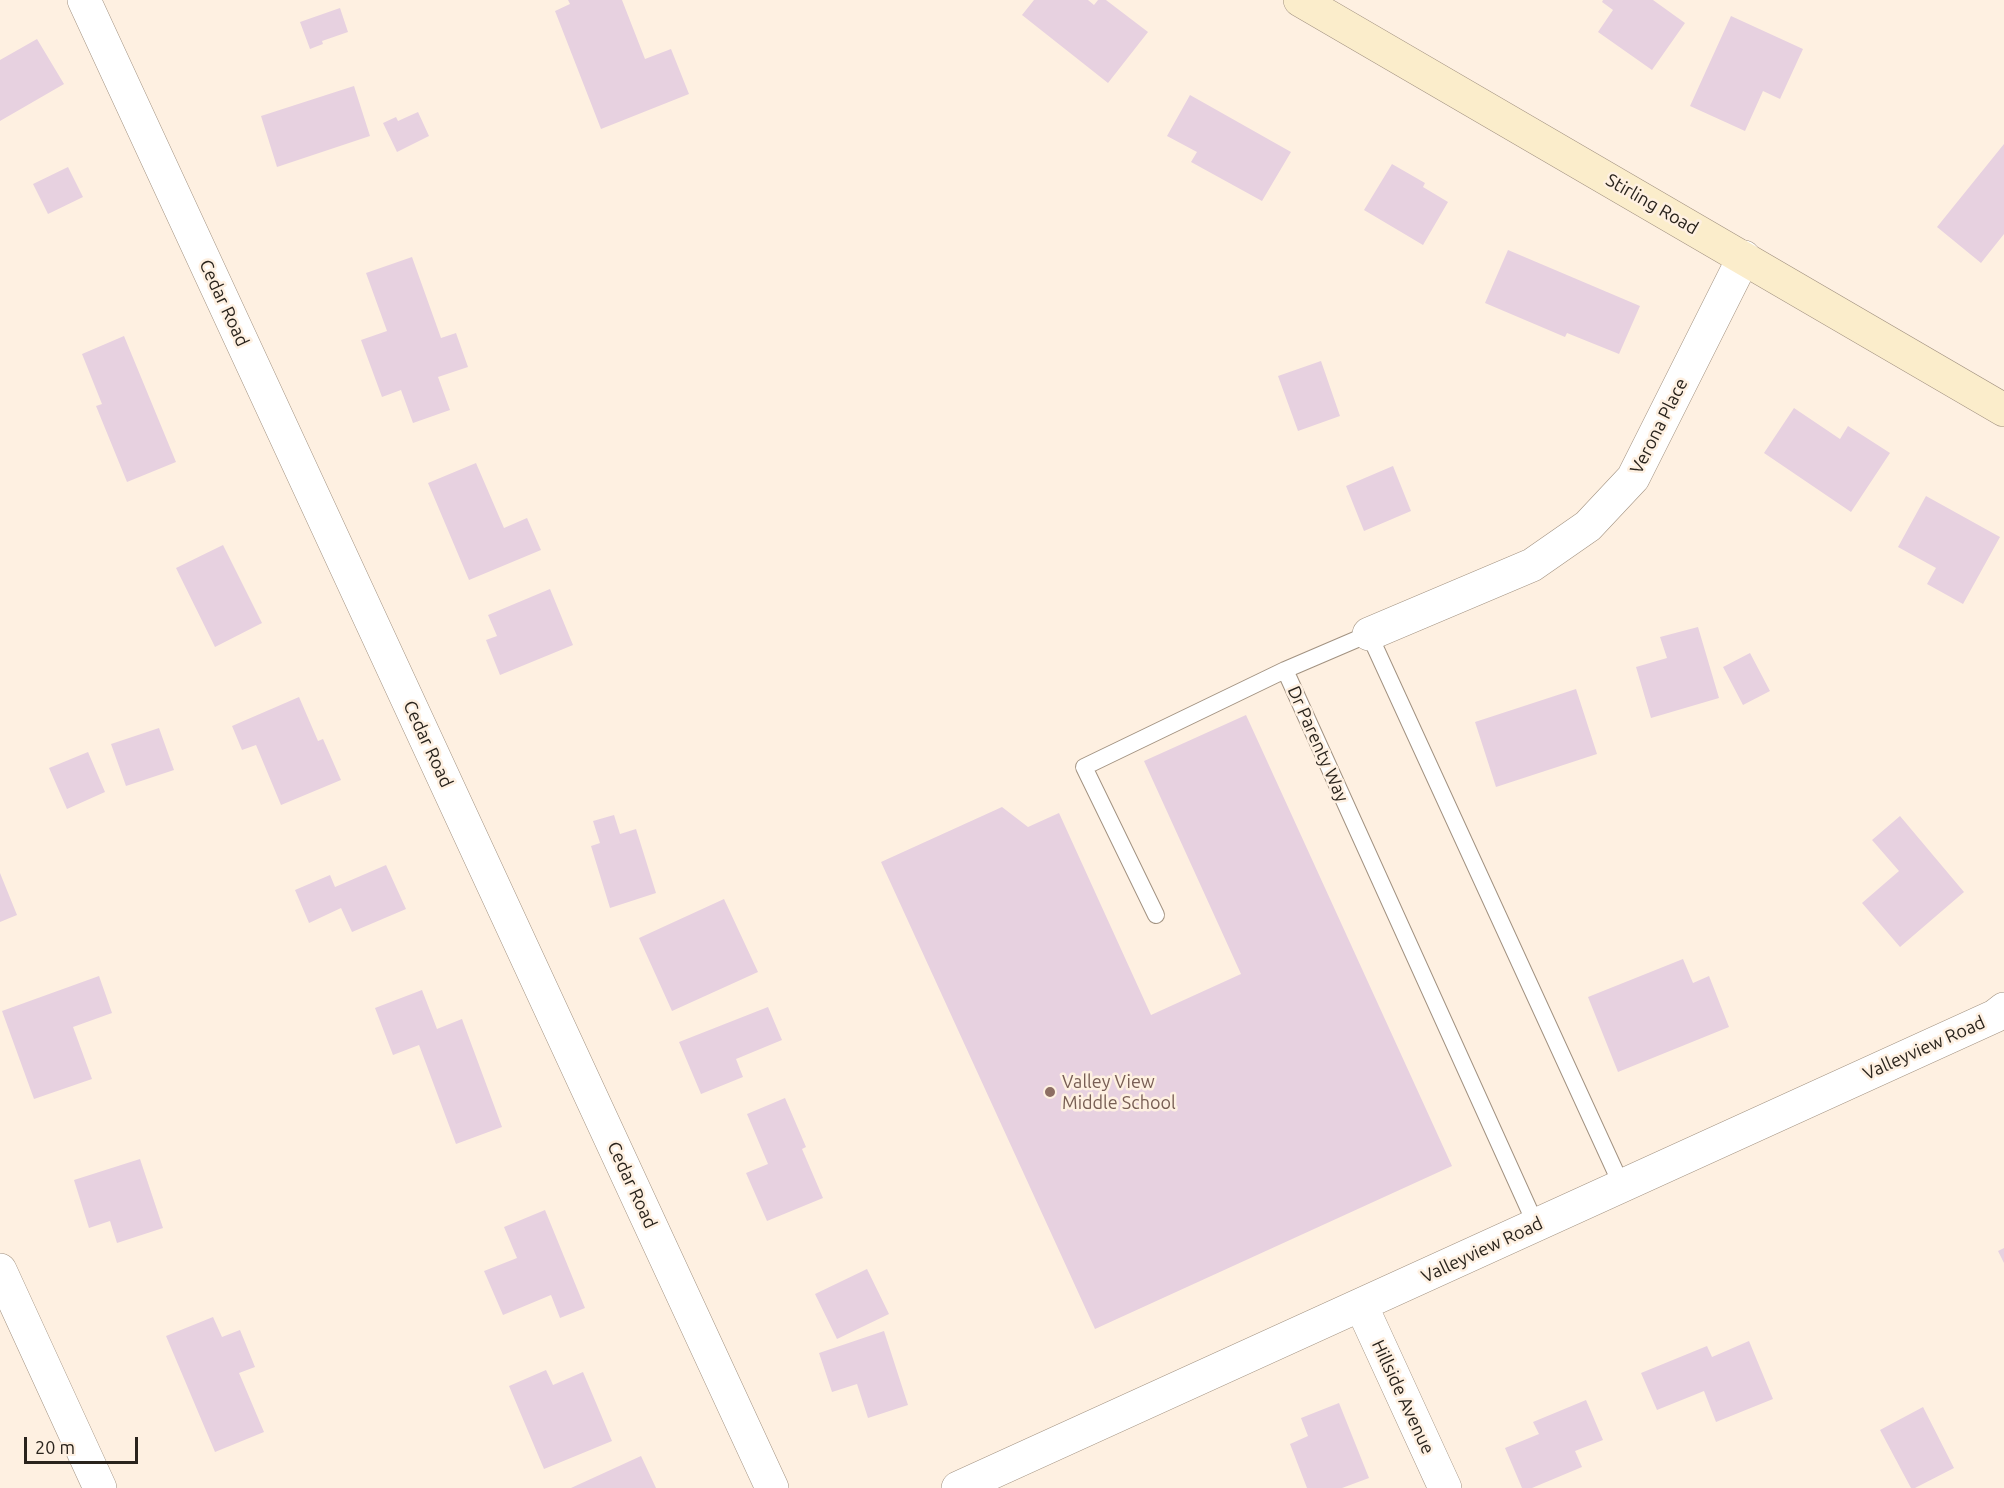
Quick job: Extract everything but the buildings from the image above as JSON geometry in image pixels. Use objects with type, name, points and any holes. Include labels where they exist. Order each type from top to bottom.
[{"type":"street","name":"Cedar Road","points":[[84,0],[772,1488]]},
{"type":"street","name":"Stirling Road","points":[[1300,0],[2004,410]]},
{"type":"street","name":"Verona Place","points":[[1369,634],[1532,565],[1588,526],[1633,478],[1744,257]]},
{"type":"street","name":"Valleyview Road","points":[[958,1488],[1995,1016],[2004,1009]]},
{"type":"street","points":[[0,1270],[100,1488]]},
{"type":"street","name":"Hillside Avenue","points":[[1361,1305],[1445,1488]]},
{"type":"lane","name":"Dr Parenty Way","points":[[1369,634],[1285,670],[1536,1224]]},
{"type":"lane","points":[[1369,634],[1622,1186]]},
{"type":"lane","points":[[1156,915],[1084,767],[1285,670]]},
{"type":"place","name":"Valley View Middle School","points":[[1050,1092]]}]
